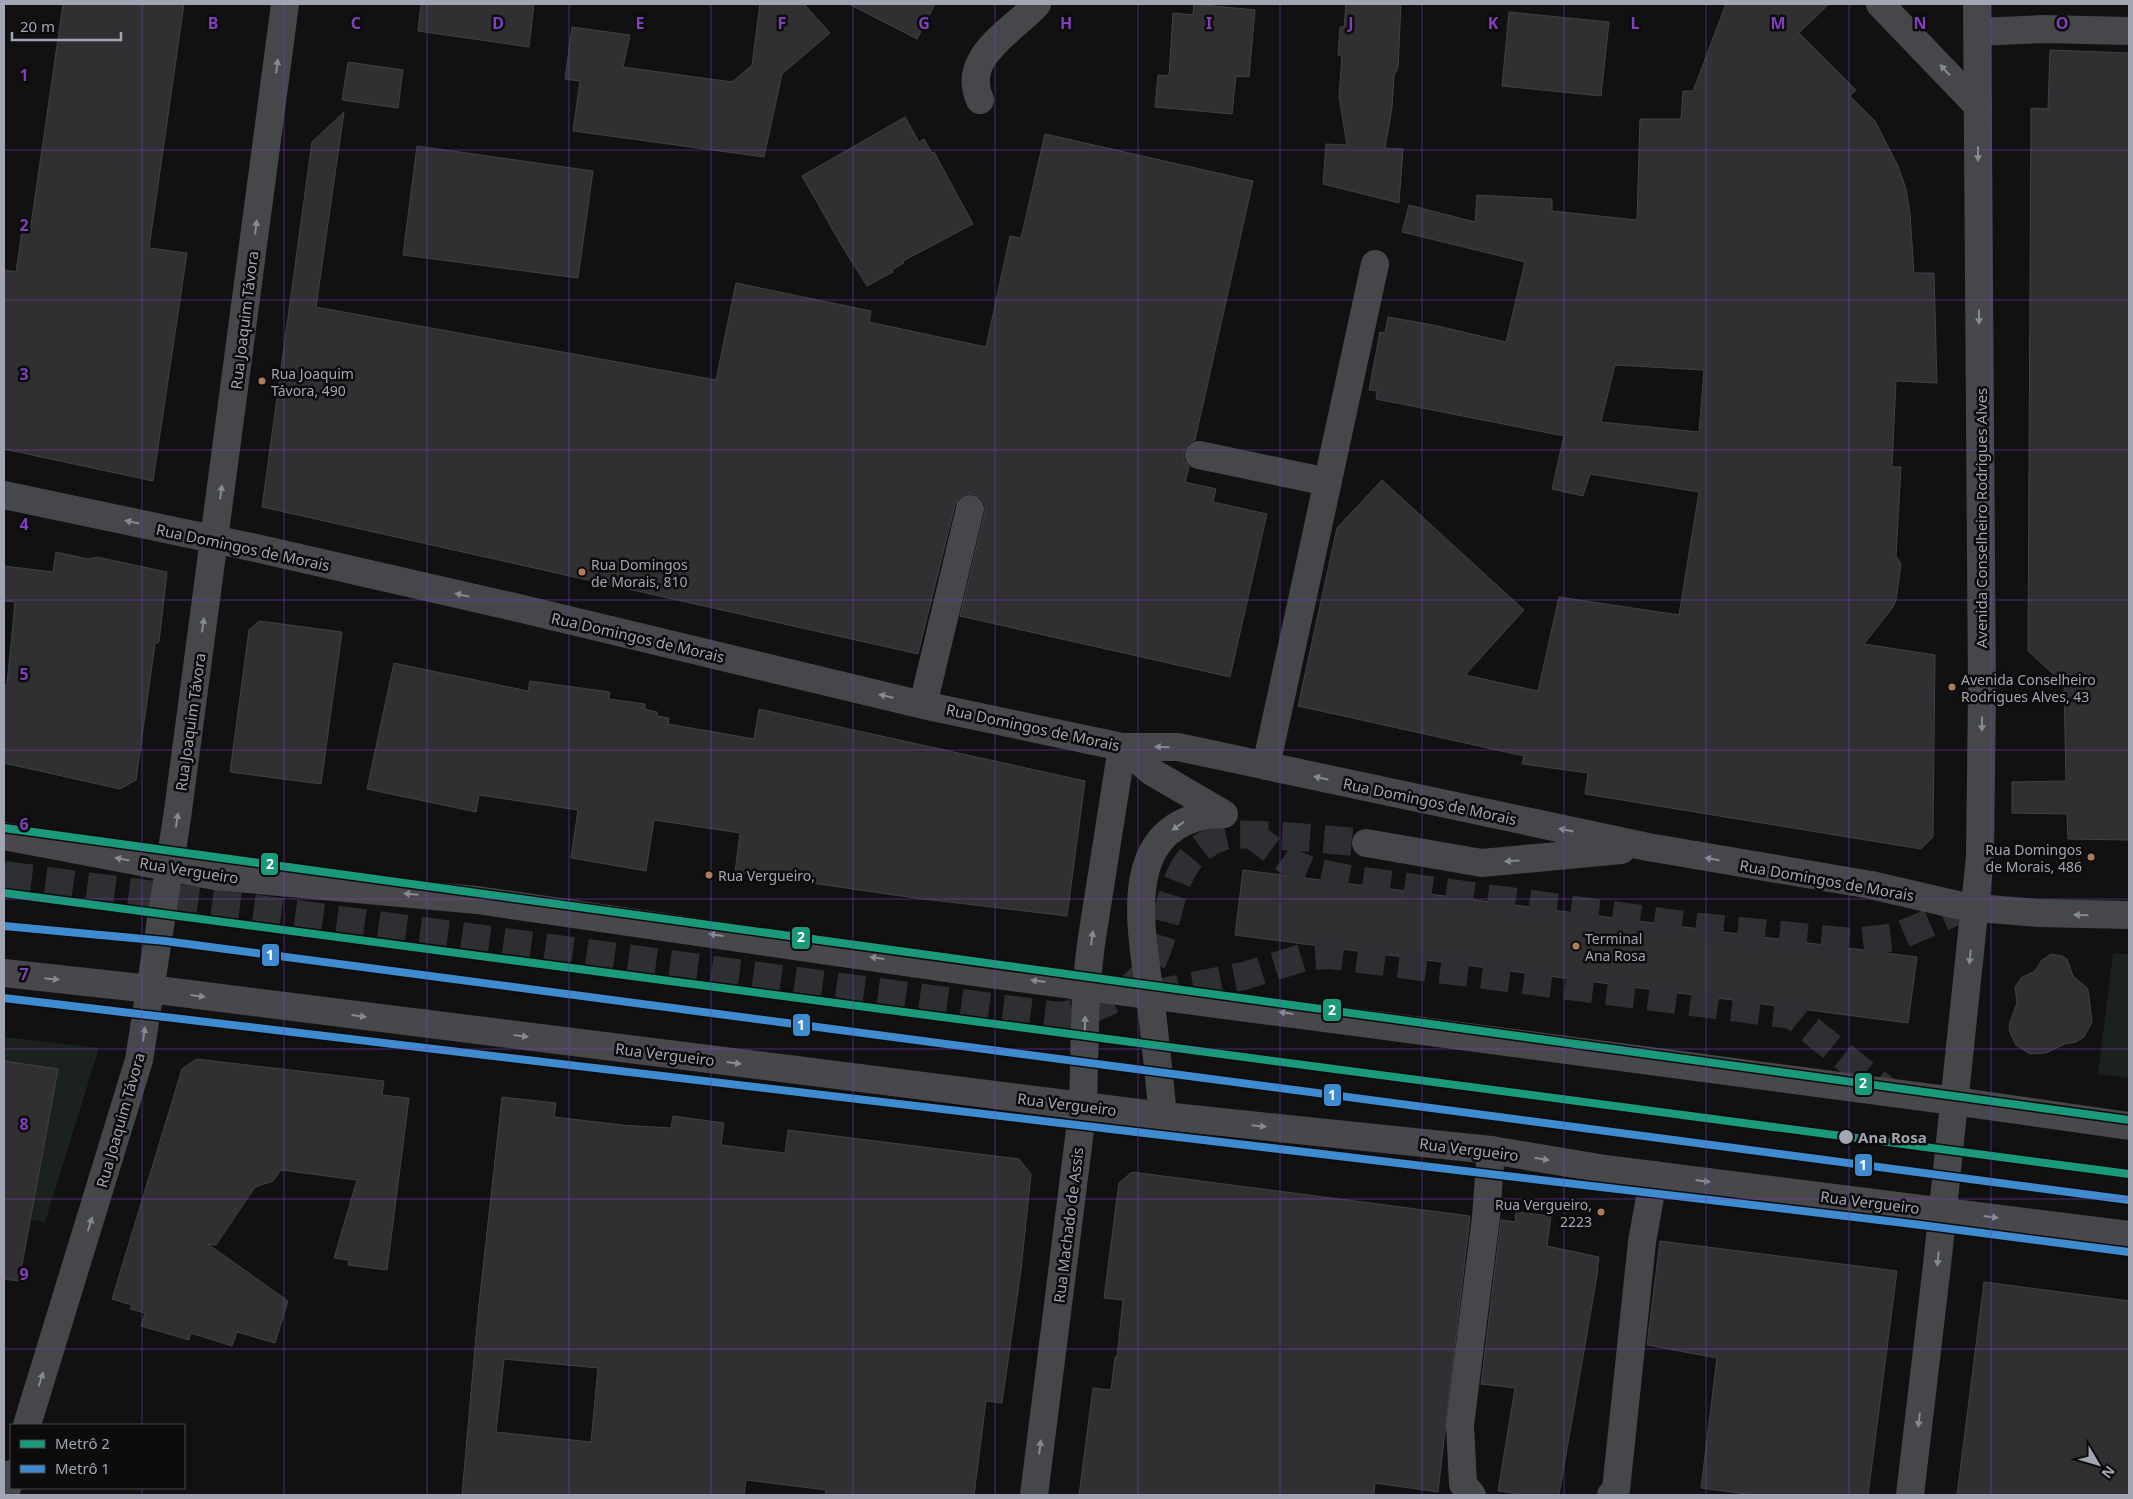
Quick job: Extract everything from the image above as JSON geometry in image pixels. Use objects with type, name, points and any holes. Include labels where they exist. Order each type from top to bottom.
[{"type":"main road","name":"Rua Vergueiro","points":[[4,836],[215,876],[477,900],[966,971],[1954,1101],[2129,1126]]},
{"type":"main road","name":"Rua Vergueiro","points":[[4,973],[150,989],[1163,1116],[1490,1150],[1604,1169],[2129,1235]]},
{"type":"street","name":"Rua Joaquim Távora","points":[[27,1424],[139,1060],[170,868],[285,4]]},
{"type":"street","points":[[980,100],[974,88],[975,73],[982,60],[996,40],[1028,14],[1037,4]]},
{"type":"street","points":[[1880,4],[1978,106]]},
{"type":"street","name":"Avenida Conselheiro Rodrigues Alves","points":[[1910,1495],[1980,857],[1982,693],[1977,4]]},
{"type":"street","points":[[1977,32],[2044,29],[2129,31]]},
{"type":"street","points":[[1266,766],[1375,264]]},
{"type":"street","points":[[1198,455],[1328,482]]},
{"type":"street","name":"Rua Domingos de Morais","points":[[4,495],[510,606],[923,705],[1122,747],[1178,747],[1648,847],[1871,885],[1975,908],[2037,913],[2129,915]]},
{"type":"street","points":[[923,705],[970,509]]},
{"type":"street","points":[[1122,747],[1152,772],[1224,814],[1200,816],[1177,826],[1156,848],[1144,874],[1140,901],[1141,937],[1150,994],[1163,1116]]},
{"type":"street","name":"Rua Machado de Assis","points":[[1034,1495],[1082,1106],[1086,987],[1092,934],[1122,747]]},
{"type":"street","points":[[1366,843],[1482,863],[1648,847]]},
{"type":"street","points":[[1472,1495],[1462,1484],[1460,1425],[1486,1217],[1490,1150]]},
{"type":"street","points":[[1611,1495],[1616,1490],[1642,1242],[1654,1174]]},
{"type":"street","points":[[5,1495],[10,1478]]},
{"type":"shaded area","points":[[2113,954],[2129,954],[2129,1078],[2098,1074]]},
{"type":"shaded area","points":[[4,1037],[99,1048],[45,1222],[30,1220],[58,1069],[4,1061]]},
{"type":"building","points":[[63,4],[184,4],[149,248],[187,253],[153,481],[4,449],[4,270],[16,272],[22,231],[30,232]]},
{"type":"building","points":[[421,4],[534,4],[529,47],[418,31]]},
{"type":"building","points":[[760,4],[804,4],[830,33],[782,74],[764,157],[573,131],[580,81],[565,79],[572,27],[630,35],[623,67],[732,82],[752,65]]},
{"type":"building","points":[[849,4],[935,4],[917,39]]},
{"type":"building","points":[[1194,4],[1255,10],[1249,77],[1236,76],[1232,114],[1155,107],[1158,75],[1169,76],[1173,13],[1193,15]]},
{"type":"building","points":[[1346,4],[1401,4],[1398,68],[1394,76],[1392,108],[1385,148],[1403,149],[1399,203],[1323,184],[1326,144],[1347,145],[1339,96],[1342,56],[1338,55],[1340,27],[1344,27]]},
{"type":"building","points":[[1726,4],[1829,4],[1799,33],[1856,90],[1850,96],[1875,121],[1898,166],[1906,189],[1910,213],[1914,273],[1934,273],[1937,383],[1896,381],[1892,467],[1901,467],[1896,556],[1901,564],[1896,600],[1893,607],[1864,644],[1935,655],[1933,837],[1921,849],[1585,794],[1588,773],[1522,764],[1524,756],[1298,706],[1337,528],[1382,480],[1524,610],[1465,675],[1538,691],[1559,597],[1679,615],[1699,492],[1590,474],[1583,496],[1552,489],[1564,436],[1376,399],[1377,391],[1369,390],[1380,332],[1385,333],[1388,317],[1433,325],[1506,342],[1525,262],[1402,232],[1409,205],[1475,222],[1477,195],[1552,199],[1552,211],[1637,220],[1640,119],[1681,119],[1683,91],[1693,91]],"holes":[[[1615,365],[1704,370],[1699,432],[1601,422]]]},
{"type":"building","points":[[1509,12],[1609,22],[1601,96],[1502,86]]},
{"type":"building","points":[[2050,50],[2129,53],[2129,840],[2068,839],[2067,814],[2012,813],[2012,782],[2066,781],[2064,684],[2028,651],[2031,108],[2048,109]]},
{"type":"building","points":[[348,62],[403,70],[398,108],[342,100]]},
{"type":"building","points":[[344,112],[316,307],[716,380],[736,283],[871,311],[869,322],[986,347],[1010,236],[1021,238],[1045,134],[1253,181],[1195,440],[1188,444],[1184,452],[1184,460],[1189,467],[1185,482],[1216,489],[1213,502],[1267,514],[1230,677],[960,616],[985,512],[985,505],[981,498],[973,494],[966,494],[959,498],[955,505],[918,654],[262,507],[312,142]]},
{"type":"building","points":[[905,117],[919,142],[924,139],[932,153],[934,152],[973,224],[903,261],[904,263],[892,270],[893,272],[867,286],[802,176]]},
{"type":"building","points":[[417,146],[593,171],[578,278],[403,255]]},
{"type":"building","points":[[56,552],[88,559],[97,557],[167,572],[159,642],[155,644],[136,780],[120,789],[4,763],[4,684],[7,685],[15,602],[4,601],[4,566],[53,572]]},
{"type":"building","points":[[259,621],[342,632],[321,784],[230,772],[249,630]]},
{"type":"building","points":[[394,663],[528,691],[530,681],[610,692],[609,699],[645,704],[645,709],[657,712],[657,716],[669,718],[668,724],[754,739],[759,709],[1085,781],[1067,916],[915,898],[735,872],[740,833],[654,820],[646,871],[571,858],[578,810],[479,795],[476,812],[367,789]]},
{"type":"building","name":"Terminal Ana Rosa","points":[[1243,870],[1917,957],[1908,1023],[1235,935]]},
{"type":"building","points":[[2051,954],[2067,959],[2073,976],[2088,989],[2092,1022],[2084,1037],[2076,1042],[2065,1044],[2046,1053],[2030,1054],[2016,1045],[2009,1030],[2017,1003],[2015,987],[2021,978],[2035,971],[2042,960]]},
{"type":"building","points":[[196,1059],[384,1081],[382,1095],[409,1098],[387,1270],[348,1265],[349,1260],[334,1258],[357,1180],[281,1170],[273,1181],[255,1187],[216,1245],[208,1244],[288,1301],[275,1343],[237,1332],[232,1346],[191,1333],[189,1340],[141,1326],[145,1313],[130,1309],[132,1305],[112,1299],[182,1069]]},
{"type":"building","points":[[4,1061],[58,1069],[19,1281],[4,1279]]},
{"type":"building","points":[[502,1097],[556,1103],[554,1117],[622,1125],[671,1128],[673,1116],[724,1123],[721,1145],[785,1153],[788,1130],[1019,1159],[1031,1174],[1021,1270],[1002,1403],[986,1401],[974,1495],[825,1495],[826,1490],[746,1480],[744,1495],[462,1495],[478,1313]],"holes":[[[504,1359],[598,1368],[591,1442],[496,1432]]]},
{"type":"building","points":[[1132,1172],[1470,1216],[1438,1492],[1375,1483],[1374,1495],[1079,1495],[1093,1388],[1111,1390],[1115,1357],[1117,1357],[1123,1300],[1104,1298],[1119,1183]]},
{"type":"building","points":[[1516,1212],[1551,1216],[1547,1246],[1599,1257],[1559,1495],[1526,1495],[1498,1491],[1515,1388],[1481,1384],[1501,1220],[1515,1222]]},
{"type":"building","points":[[1660,1241],[1897,1271],[1868,1495],[1754,1495],[1701,1488],[1717,1358],[1647,1345]]},
{"type":"building","points":[[1984,1282],[2129,1301],[2129,1495],[1957,1495]]},
{"type":"tunnel","points":[[1249,833],[1289,862],[1311,871],[1349,879],[1692,926],[1851,942],[1897,937],[1966,907]]},
{"type":"tunnel","points":[[4,875],[1059,1016],[1088,1010],[1103,1004],[1129,989],[1140,979],[1156,953],[1176,885],[1183,870],[1192,856],[1205,845],[1222,837],[1240,834],[1366,843]]},
{"type":"tunnel","points":[[1152,994],[1244,976],[1308,956],[1330,955],[1792,1015],[1889,1093]]},
{"type":"metro line","name":"2","points":[[4,828],[2129,1120]]},
{"type":"metro line","name":"2","points":[[4,893],[2129,1174]]},
{"type":"metro line","name":"1","points":[[4,926],[165,941],[2129,1200]]},
{"type":"metro line","name":"1","points":[[4,998],[1913,1224],[2129,1252]]},
{"type":"place","name":"Rua Joaquim Távora, 490","points":[[262,381]]},
{"type":"place","name":"Rua Domingos de Morais, 810","points":[[582,572]]},
{"type":"place","name":"Avenida Conselheiro Rodrigues Alves, 43","points":[[1952,687]]},
{"type":"place","name":"Rua Domingos de Morais, 486","points":[[2091,857]]},
{"type":"place","name":"Rua Vergueiro,","points":[[709,875]]},
{"type":"place","name":"Terminal Ana Rosa","points":[[1576,946]]},
{"type":"place","name":"Ana Rosa","points":[[1846,1137]]},
{"type":"place","name":"Rua Vergueiro, 2223","points":[[1601,1212]]}]
